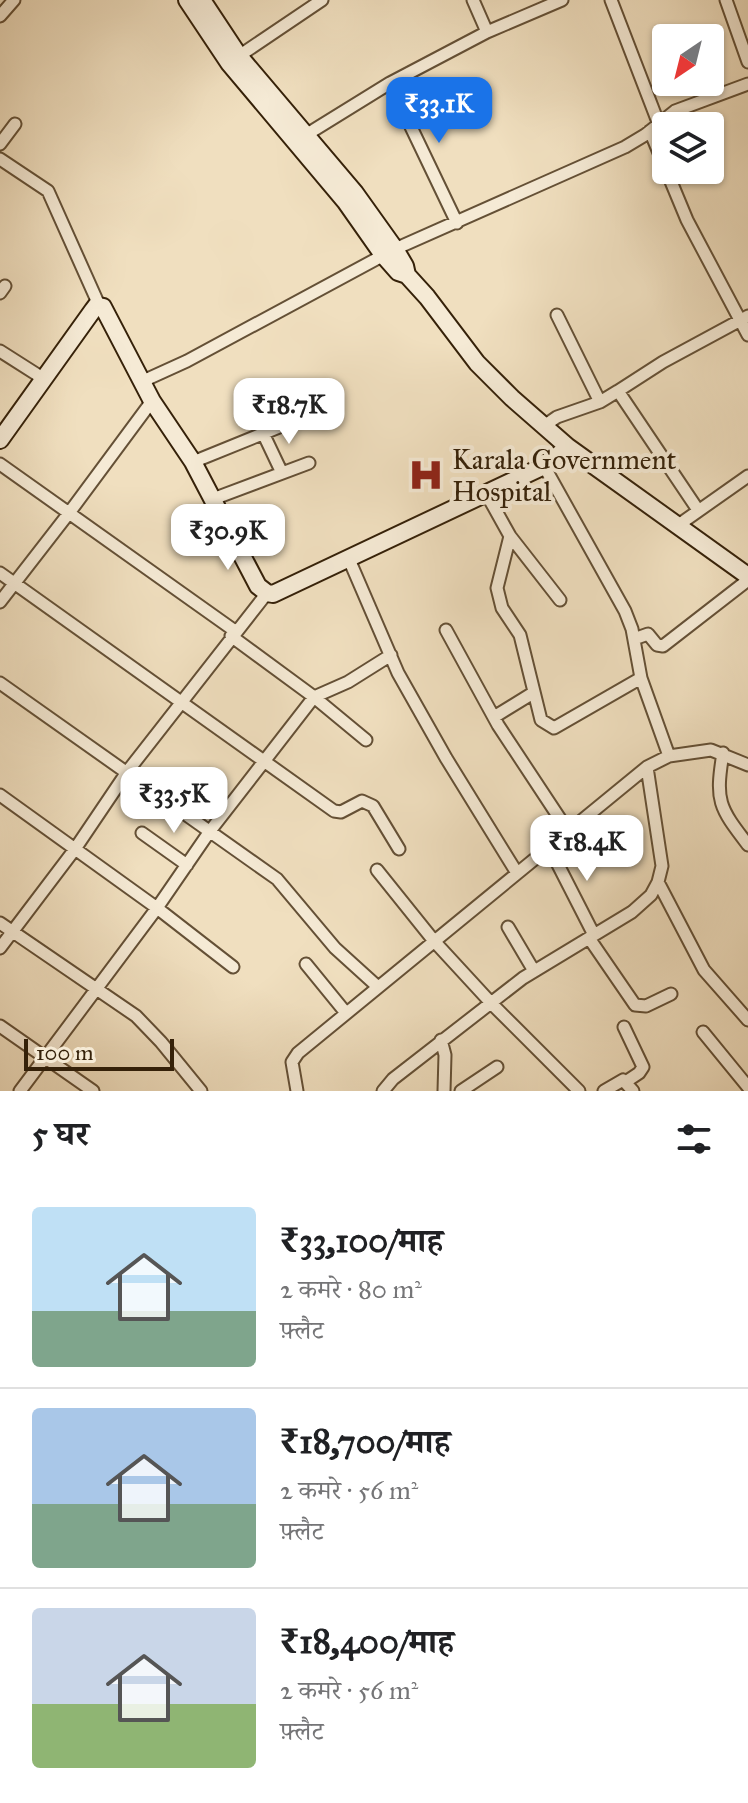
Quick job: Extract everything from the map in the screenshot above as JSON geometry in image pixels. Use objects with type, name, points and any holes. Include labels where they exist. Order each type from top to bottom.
[{"type":"main road","points":[[187,0],[301,137],[355,193],[389,252],[405,266],[407,275],[477,363],[568,447],[748,578]]},
{"type":"main road","points":[[202,0],[234,59]]},
{"type":"main road","points":[[0,439],[99,305],[108,312],[152,401],[193,462],[258,586],[273,594],[544,466],[568,447]]},
{"type":"street","points":[[0,16],[14,0]]},
{"type":"street","points":[[234,59],[322,0]]},
{"type":"street","points":[[473,0],[487,32]]},
{"type":"street","points":[[301,137],[390,83],[487,32],[562,0]]},
{"type":"street","points":[[611,0],[652,121]]},
{"type":"street","points":[[726,0],[745,45],[748,62]]},
{"type":"street","points":[[390,83],[457,223]]},
{"type":"street","points":[[674,112],[748,84]]},
{"type":"street","points":[[0,144],[15,124]]},
{"type":"street","points":[[143,381],[187,361],[389,252],[625,147],[652,128]]},
{"type":"street","points":[[0,159],[48,191],[99,305]]},
{"type":"street","points":[[671,184],[744,318],[748,335]]},
{"type":"street","points":[[557,315],[600,402]]},
{"type":"street","points":[[544,426],[557,417],[600,402],[744,318]]},
{"type":"street","points":[[0,351],[44,379]]},
{"type":"street","points":[[618,391],[698,510]]},
{"type":"street","points":[[0,602],[152,401]]},
{"type":"street","points":[[193,462],[299,419]]},
{"type":"street","points":[[263,433],[282,473]]},
{"type":"street","points":[[213,499],[309,463]]},
{"type":"street","points":[[0,464],[233,634],[366,740]]},
{"type":"street","points":[[544,466],[625,611],[641,678],[669,756]]},
{"type":"street","points":[[677,526],[748,476]]},
{"type":"street","points":[[486,493],[510,536],[560,600]]},
{"type":"street","points":[[510,536],[497,588],[502,608],[520,635],[541,720],[554,728],[641,678]]},
{"type":"street","points":[[348,557],[391,655],[446,758],[517,873]]},
{"type":"street","points":[[0,573],[334,811],[341,812],[362,801],[373,806],[399,849]]},
{"type":"street","points":[[634,639],[648,634],[657,645],[663,646],[748,578]]},
{"type":"street","points":[[0,948],[75,849],[127,772],[267,593]]},
{"type":"street","points":[[446,630],[494,717],[568,831]]},
{"type":"street","points":[[20,1091],[157,908],[210,831],[314,697],[348,682],[391,655]]},
{"type":"street","points":[[0,683],[277,879],[335,948],[378,987]]},
{"type":"street","points":[[494,717],[533,693]]},
{"type":"street","points":[[297,1091],[292,1066],[294,1058],[647,767],[669,756],[711,750],[748,765]]},
{"type":"street","points":[[723,753],[719,776],[720,802],[724,813],[748,845]]},
{"type":"street","points":[[383,1091],[393,1079],[441,1040],[534,971],[632,912],[651,895],[662,866],[647,767]]},
{"type":"street","points":[[0,795],[233,967]]},
{"type":"street","points":[[142,833],[187,865]]},
{"type":"street","points":[[549,847],[591,937],[629,1000],[635,1005],[646,1006],[671,994]]},
{"type":"street","points":[[377,870],[434,941],[579,1091]]},
{"type":"street","points":[[658,882],[704,970],[748,1020]]},
{"type":"street","points":[[0,923],[136,1016],[201,1091]]},
{"type":"street","points":[[508,927],[534,971]]},
{"type":"street","points":[[306,964],[346,1013]]},
{"type":"street","points":[[0,1026],[93,1091]]},
{"type":"street","points":[[604,1091],[621,1080],[630,1086],[643,1067],[624,1027]]},
{"type":"street","points":[[703,1032],[748,1087]]},
{"type":"street","points":[[441,1040],[445,1055],[444,1091]]},
{"type":"street","points":[[461,1091],[497,1067]]},
{"type":"place","name":"Karala Government Hospital","points":[[426,475]]}]
